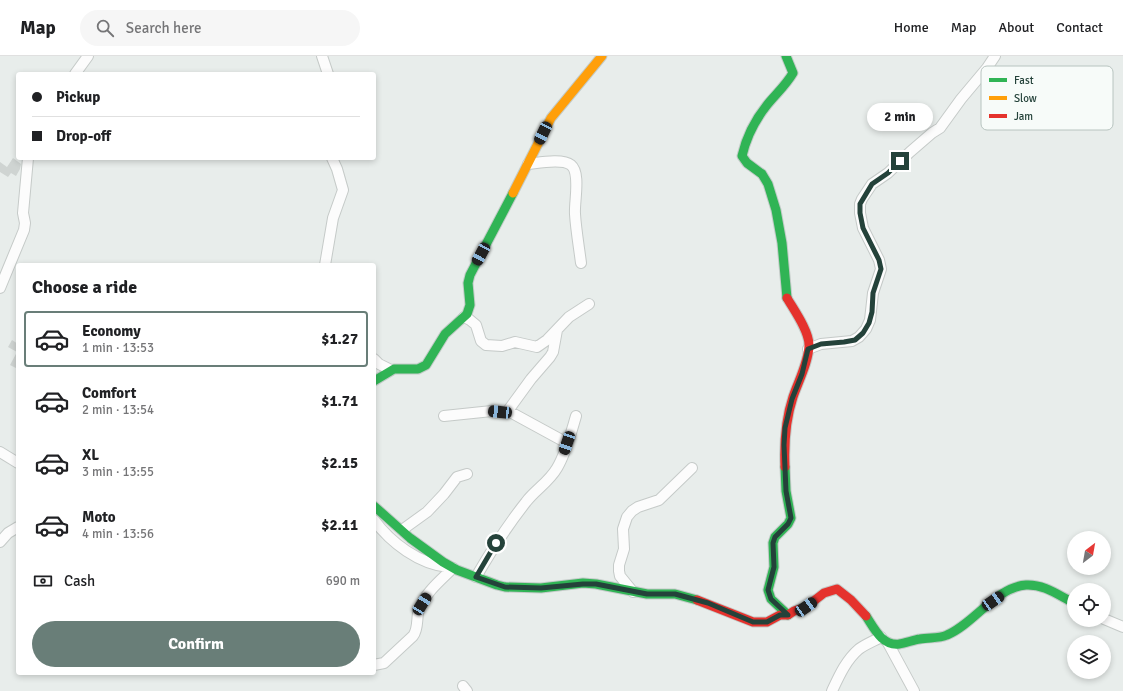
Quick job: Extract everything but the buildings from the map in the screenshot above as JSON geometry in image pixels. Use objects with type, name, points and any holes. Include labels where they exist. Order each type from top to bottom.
[{"type":"street","points":[[76,72],[88,56]]},
{"type":"street","points":[[322,56],[327,72]]},
{"type":"street","points":[[376,380],[392,370],[423,368],[445,334],[464,318],[470,305],[468,284],[470,275],[552,118],[602,56]]},
{"type":"street","points":[[786,56],[793,73],[791,78],[756,120],[744,146],[742,156],[762,174],[768,184],[776,210],[782,244],[787,297],[807,335],[808,349],[802,374],[792,399],[785,428],[784,445],[786,491],[791,518],[788,524],[775,537],[773,543],[774,567],[768,590],[771,599],[788,615]]},
{"type":"street","points":[[988,66],[995,56]]},
{"type":"street","points":[[808,349],[821,344],[852,341],[859,337],[866,329],[871,316],[873,293],[881,269],[879,260],[863,228],[860,208],[862,199],[872,184],[888,173],[910,152],[940,128],[981,75]]},
{"type":"street","points":[[0,288],[24,230],[25,223],[22,213],[28,160]]},
{"type":"street","points":[[325,263],[333,218],[343,190],[333,160]]},
{"type":"street","points":[[528,164],[543,162],[565,163],[572,166],[574,169],[576,186],[575,215],[581,263]]},
{"type":"street","points":[[464,318],[470,320],[476,325],[482,343],[488,346],[502,346],[514,342],[536,347],[541,345],[569,317],[589,304]]},
{"type":"street","points":[[508,412],[531,379],[553,352],[557,330]]},
{"type":"street","points":[[376,361],[392,370]]},
{"type":"street","points":[[444,416],[485,411],[508,412],[567,443]]},
{"type":"street","points":[[476,577],[513,518],[531,496],[548,481],[556,470],[576,416]]},
{"type":"street","points":[[1,455],[16,462]]},
{"type":"street","points":[[633,592],[620,575],[619,565],[625,547],[623,529],[629,514],[638,507],[660,500],[692,468]]},
{"type":"street","points":[[402,530],[427,512],[457,477],[468,474]]},
{"type":"street","points":[[376,508],[424,549],[452,568],[497,585],[517,588],[541,588],[596,584],[647,594],[680,595],[708,603],[753,622],[767,622],[780,615],[788,615],[792,611],[806,607],[829,590],[837,589],[864,614],[885,640],[914,691]]},
{"type":"street","points":[[376,522],[386,534],[409,553],[440,567],[452,568]]},
{"type":"street","points":[[0,542],[16,528]]},
{"type":"street","points":[[376,664],[384,663],[413,636],[416,631],[418,614],[422,604],[434,586],[452,568]]},
{"type":"street","points":[[596,584],[620,575]]},
{"type":"street","points":[[832,691],[842,670],[860,649],[885,640],[896,645],[926,638],[947,636],[974,619],[993,601],[1014,588],[1028,585],[1039,586],[1067,600]]},
{"type":"street","points":[[1111,622],[1123,627]]},
{"type":"traffic: fast","points":[[786,56],[793,73],[759,117],[752,129],[742,156],[747,163],[762,174],[768,184],[776,210],[782,243],[787,298]]},
{"type":"traffic: fast","points":[[376,380],[394,369],[418,369],[426,365],[445,334],[467,314],[470,305],[468,283],[470,275],[513,193]]},
{"type":"traffic: fast","points":[[785,467],[786,491],[791,518],[788,524],[775,537],[773,543],[774,567],[768,590],[771,599],[788,615]]},
{"type":"traffic: fast","points":[[376,508],[410,538],[443,562],[457,570],[497,585],[505,587],[541,588],[583,583],[596,584],[647,594],[675,594],[697,600]]},
{"type":"traffic: fast","points":[[866,616],[875,631],[883,639],[893,644],[899,644],[917,639],[947,635],[967,623],[995,599],[1015,587],[1026,585],[1039,586],[1067,599]]},
{"type":"traffic: slow","points":[[513,193],[551,118],[602,56]]},
{"type":"traffic: jam","points":[[785,467],[785,441],[788,415],[809,351],[807,333],[787,298]]},
{"type":"traffic: jam","points":[[697,600],[753,622],[767,622],[780,615],[788,615],[794,611],[806,607],[824,593],[837,589],[851,600],[866,616]]},
{"type":"route","points":[[496,543],[476,577],[505,587],[541,588],[571,584],[596,584],[647,594],[675,594],[708,603],[753,622],[767,622],[780,615],[788,615],[771,599],[768,590],[774,567],[773,543],[775,537],[788,524],[791,518],[791,510],[786,497],[784,445],[785,428],[789,408],[802,374],[808,349],[821,344],[855,340],[863,333],[869,323],[872,312],[873,293],[876,282],[880,276],[881,269],[879,260],[863,228],[860,204],[872,184],[888,173],[900,161]]}]
